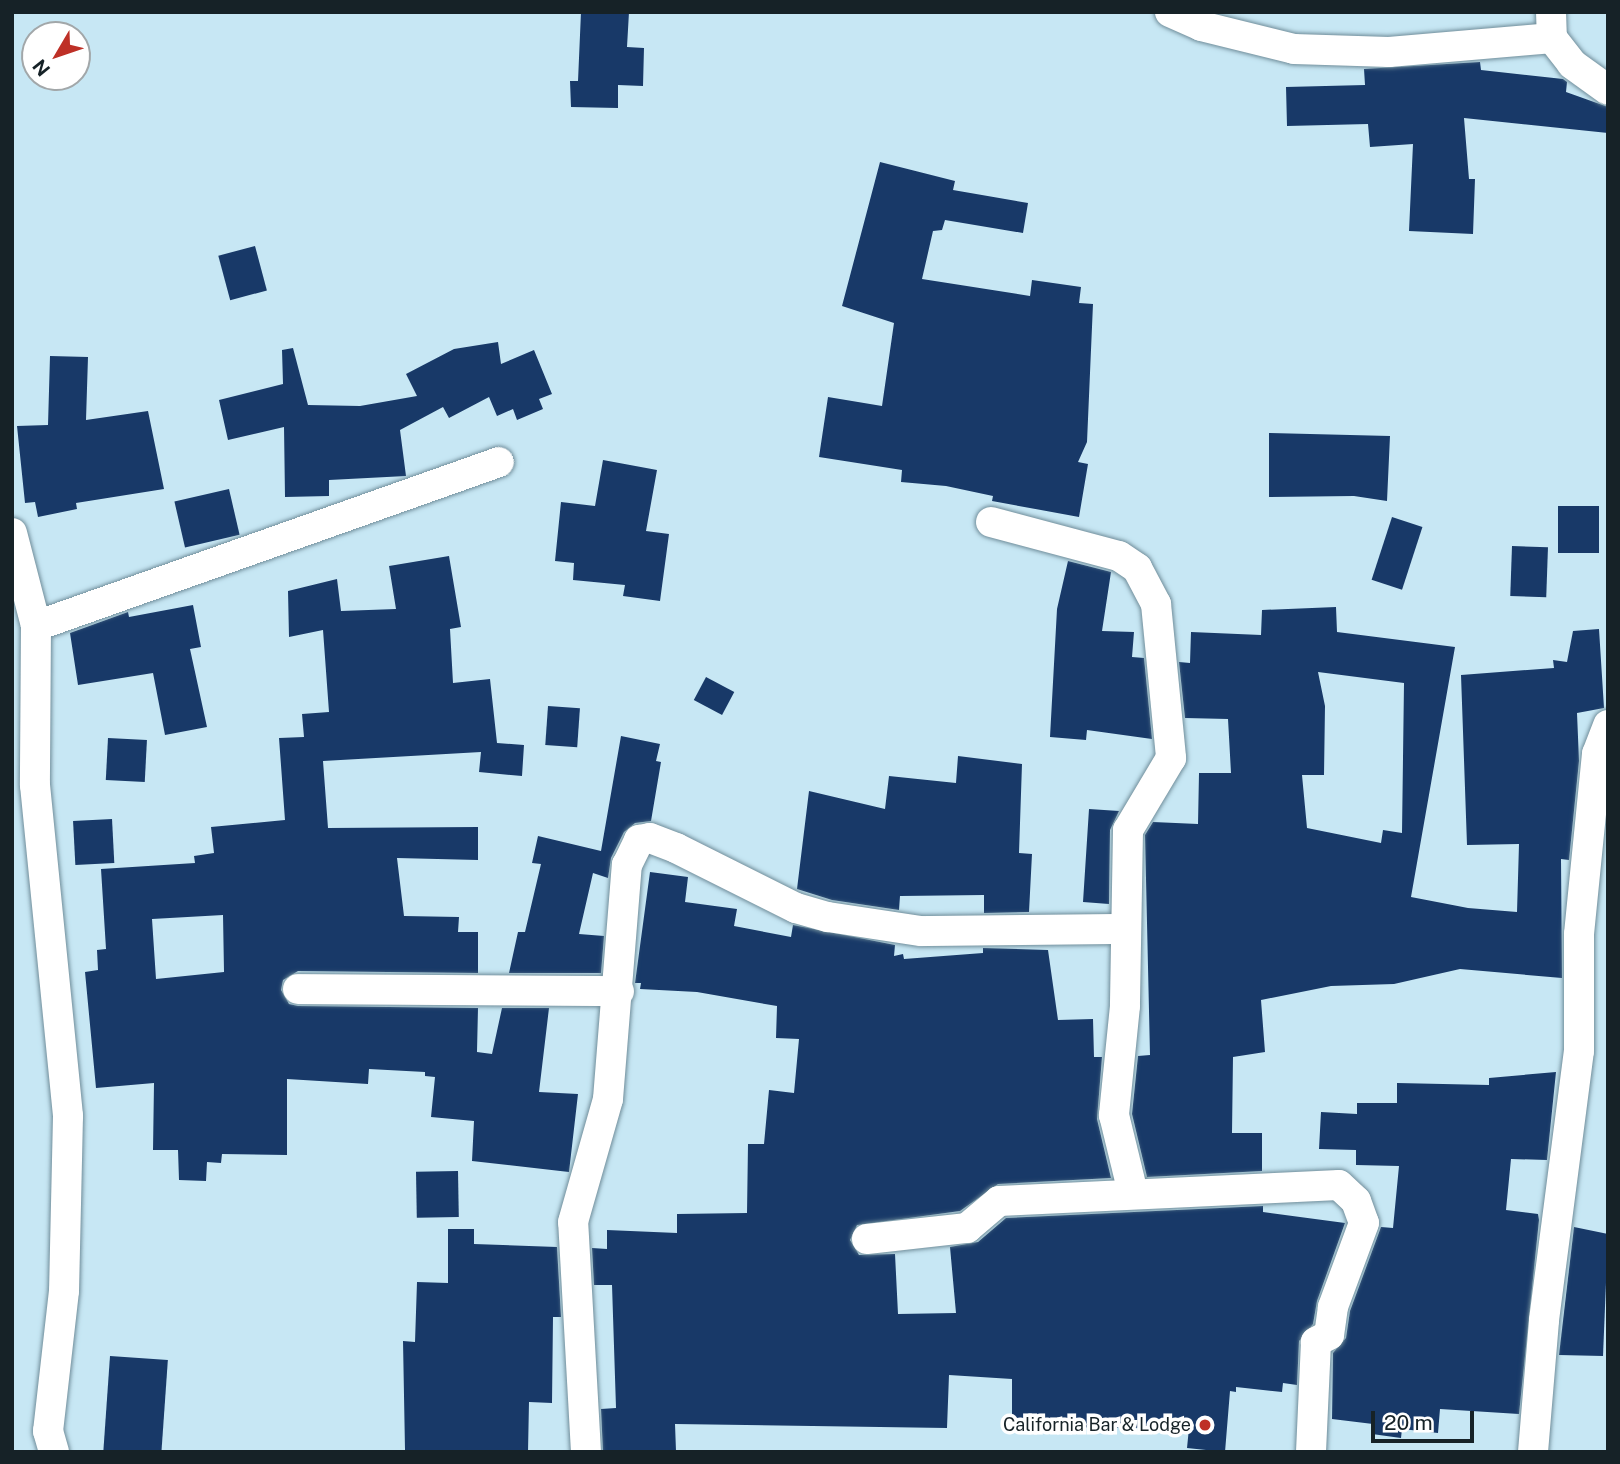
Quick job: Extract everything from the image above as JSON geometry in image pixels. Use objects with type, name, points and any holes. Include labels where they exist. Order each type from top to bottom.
[{"type":"street","points":[[1170,12],[1213,30],[1294,49],[1389,52],[1552,25],[1572,64],[1608,89]]},
{"type":"street","points":[[36,626],[499,462]]},
{"type":"street","points":[[991,522],[1118,556],[1136,568],[1156,604],[1171,758],[1128,830],[1124,929],[1125,1006],[1114,1115],[1133,1193]]},
{"type":"street","points":[[12,533],[36,626],[35,785],[68,1116],[64,1291],[45,1445]]},
{"type":"street","points":[[1534,1452],[1544,1320],[1579,1051],[1579,934],[1597,754],[1608,725]]},
{"type":"street","points":[[586,1452],[573,1222],[608,1099],[619,991],[626,865],[639,840],[650,838],[796,908],[828,917],[921,930],[1124,929]]},
{"type":"street","points":[[298,989],[619,991]]},
{"type":"street","points":[[867,1239],[967,1228],[999,1202],[1133,1193],[1339,1185],[1356,1201],[1364,1223],[1333,1307],[1329,1335],[1316,1342],[1311,1452]]},
{"type":"building","points":[[581,12],[629,12],[627,47],[644,48],[643,86],[618,85],[618,108],[571,107],[570,81],[578,81]]},
{"type":"building","points":[[1480,62],[1481,70],[1563,79],[1567,82],[1566,92],[1608,107],[1608,133],[1464,118],[1469,179],[1475,179],[1473,234],[1409,231],[1413,144],[1370,147],[1368,124],[1287,126],[1286,87],[1365,85],[1364,69]]},
{"type":"building","points":[[880,162],[955,181],[953,190],[1028,203],[1023,233],[945,220],[942,230],[933,231],[922,279],[1030,296],[1032,280],[1081,287],[1079,303],[1093,304],[1087,442],[1078,462],[1088,464],[1079,517],[992,501],[993,496],[946,486],[901,482],[902,470],[819,457],[828,397],[882,406],[894,323],[842,306]]},
{"type":"building","points":[[255,246],[267,290],[230,300],[218,256]]},
{"type":"building","points":[[498,342],[501,364],[534,350],[552,394],[539,399],[543,409],[517,420],[513,409],[497,416],[489,397],[449,418],[443,407],[400,430],[406,476],[329,480],[329,496],[285,497],[284,427],[228,440],[219,400],[283,384],[282,350],[293,348],[308,405],[360,406],[417,396],[406,374],[454,349]]},
{"type":"building","points":[[50,356],[88,357],[86,420],[148,411],[164,489],[76,503],[77,509],[38,517],[35,502],[25,503],[17,426],[48,425]]},
{"type":"building","points":[[1269,433],[1390,436],[1387,501],[1354,496],[1269,497]]},
{"type":"building","points":[[603,460],[657,470],[646,531],[669,534],[660,601],[623,596],[625,585],[573,580],[574,563],[555,561],[561,502],[595,506]]},
{"type":"building","points":[[229,489],[240,535],[185,547],[174,502]]},
{"type":"building","points":[[1558,506],[1599,506],[1599,553],[1558,553]]},
{"type":"building","points":[[1392,517],[1422,527],[1402,590],[1372,580]]},
{"type":"building","points":[[1512,546],[1548,547],[1546,597],[1510,596]]},
{"type":"building","points":[[449,556],[461,627],[450,629],[453,683],[490,679],[497,743],[524,745],[522,776],[479,772],[481,752],[323,761],[328,828],[478,827],[478,860],[397,858],[404,916],[459,917],[458,932],[478,932],[478,973],[298,971],[283,980],[281,990],[289,1004],[298,1006],[478,1008],[477,1052],[492,1054],[502,1008],[549,1008],[539,1092],[578,1094],[569,1172],[472,1161],[474,1121],[431,1117],[435,1077],[425,1076],[425,1072],[369,1069],[368,1084],[287,1079],[287,1155],[222,1154],[221,1163],[207,1162],[206,1181],[179,1180],[178,1150],[153,1150],[154,1083],[96,1088],[85,972],[98,970],[97,950],[106,949],[101,869],[195,863],[194,856],[214,853],[211,827],[285,820],[279,738],[304,737],[302,714],[329,712],[323,630],[289,637],[288,591],[337,579],[341,611],[396,609],[389,566]],"holes":[[[223,915],[224,972],[156,979],[152,919]]]},
{"type":"building","points":[[1068,561],[1111,572],[1102,631],[1134,632],[1132,657],[1144,658],[1152,739],[1087,730],[1086,740],[1050,737],[1057,609]]},
{"type":"building","points":[[193,605],[201,647],[190,649],[207,727],[165,735],[153,673],[78,685],[70,633],[128,612],[129,617]]},
{"type":"building","points":[[1336,607],[1337,632],[1455,647],[1411,897],[1468,908],[1517,912],[1519,844],[1467,845],[1461,675],[1554,668],[1553,660],[1567,662],[1573,631],[1599,629],[1604,708],[1577,713],[1579,761],[1569,860],[1561,859],[1562,978],[1460,969],[1394,984],[1331,986],[1261,1000],[1265,1052],[1233,1057],[1232,1133],[1262,1133],[1262,1171],[1147,1177],[1132,1114],[1138,1056],[1150,1055],[1145,835],[1153,822],[1198,824],[1199,773],[1231,773],[1228,719],[1185,718],[1179,662],[1190,663],[1191,632],[1261,635],[1262,610]],"holes":[[[1318,672],[1404,683],[1402,833],[1383,830],[1381,843],[1307,828],[1302,775],[1324,775],[1325,706]]]},
{"type":"building","points":[[706,677],[734,692],[722,715],[694,700]]},
{"type":"building","points":[[548,706],[580,708],[577,747],[545,745]]},
{"type":"building","points":[[621,736],[660,744],[656,761],[661,762],[651,821],[635,823],[624,832],[611,858],[608,878],[593,873],[579,934],[604,936],[601,973],[509,973],[518,932],[525,932],[541,864],[532,863],[538,836],[601,851]]},
{"type":"building","points":[[108,738],[147,740],[145,782],[106,780]]},
{"type":"building","points":[[958,756],[1022,764],[1019,853],[1032,854],[1029,912],[984,913],[984,895],[900,896],[899,910],[832,900],[797,889],[809,791],[885,809],[889,776],[956,783]]},
{"type":"building","points":[[1089,809],[1119,811],[1110,830],[1109,904],[1083,902]]},
{"type":"building","points":[[112,819],[114,863],[75,865],[73,821]]},
{"type":"building","points":[[650,872],[688,877],[685,902],[737,909],[734,926],[791,937],[793,925],[895,945],[894,956],[903,954],[904,959],[983,953],[983,948],[1048,950],[1058,1020],[1093,1019],[1094,1057],[1102,1057],[1097,1119],[1111,1178],[998,1184],[960,1211],[857,1225],[850,1240],[859,1255],[895,1254],[898,1314],[956,1313],[950,1247],[978,1242],[1006,1218],[1263,1206],[1263,1212],[1345,1223],[1317,1301],[1313,1324],[1299,1341],[1297,1385],[1283,1383],[1282,1392],[1236,1387],[1236,1392],[1230,1391],[1225,1452],[1187,1448],[1189,1428],[1012,1427],[1012,1379],[949,1375],[947,1428],[675,1424],[676,1451],[603,1452],[601,1409],[616,1408],[612,1285],[594,1285],[592,1248],[607,1249],[607,1230],[677,1233],[677,1214],[747,1213],[748,1144],[764,1144],[769,1090],[794,1093],[799,1039],[776,1038],[777,1006],[697,992],[640,989],[641,983],[635,983]]},
{"type":"building","points":[[1556,1072],[1547,1160],[1511,1159],[1506,1210],[1538,1214],[1539,1220],[1519,1414],[1440,1409],[1438,1433],[1402,1429],[1401,1438],[1372,1434],[1373,1424],[1332,1419],[1333,1353],[1346,1338],[1350,1311],[1381,1227],[1393,1228],[1399,1166],[1356,1165],[1356,1150],[1319,1149],[1321,1112],[1357,1114],[1357,1103],[1397,1103],[1397,1083],[1489,1085],[1489,1078]]},
{"type":"building","points":[[458,1171],[459,1217],[417,1218],[416,1172]]},
{"type":"building","points":[[1574,1227],[1608,1234],[1603,1356],[1559,1355]]},
{"type":"building","points":[[448,1229],[474,1229],[474,1244],[557,1247],[561,1317],[553,1317],[552,1403],[529,1402],[528,1452],[405,1450],[403,1341],[415,1342],[417,1282],[448,1283]]},
{"type":"building","points":[[110,1356],[168,1360],[161,1452],[103,1452]]},
{"type":"place","name":"California Bar & Lodge","points":[[1205,1425]]}]
